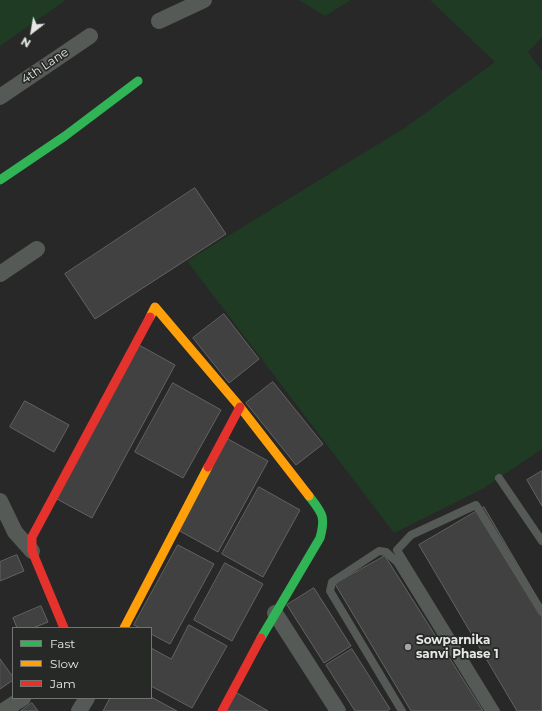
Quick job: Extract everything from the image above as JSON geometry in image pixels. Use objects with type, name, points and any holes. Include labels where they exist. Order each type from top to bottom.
[{"type":"street","points":[[159,21],[201,1]]},
{"type":"street","name":"4th Lane","points":[[0,96],[90,36]]},
{"type":"street","points":[[0,180],[66,136],[138,81]]},
{"type":"street","points":[[0,274],[37,249]]},
{"type":"street","points":[[32,551],[32,537],[35,529],[155,308],[240,407],[322,513],[324,524],[320,538],[275,613],[222,711]]},
{"type":"street","points":[[125,627],[240,407]]},
{"type":"street","points":[[0,501],[15,532],[32,551],[64,627]]},
{"type":"street","points":[[275,613],[338,711]]},
{"type":"street","points":[[3,711],[21,699]]},
{"type":"street","points":[[80,711],[86,699]]},
{"type":"lane","points":[[499,478],[542,541]]},
{"type":"lane","points":[[496,711],[397,550],[411,535],[476,505],[542,612]]},
{"type":"lane","points":[[402,711],[330,590],[332,582],[379,551],[386,552],[397,562],[489,711]]},
{"type":"green space","points":[[0,0],[66,0],[0,46]]},
{"type":"green space","points":[[299,0],[351,0],[325,16]]},
{"type":"green space","points":[[430,0],[542,0],[542,37],[528,52],[542,71],[542,449],[484,488],[394,533],[187,261],[406,127],[495,62]]},
{"type":"building","points":[[195,188],[226,234],[95,319],[65,274]]},
{"type":"building","points":[[224,314],[259,359],[229,383],[193,338]]},
{"type":"building","points":[[139,345],[175,365],[92,518],[55,498]]},
{"type":"building","points":[[273,382],[323,444],[296,465],[246,403]]},
{"type":"building","points":[[173,383],[221,410],[183,478],[135,452]]},
{"type":"building","points":[[25,401],[69,425],[54,452],[10,427]]},
{"type":"building","points":[[228,439],[268,461],[218,552],[178,530]]},
{"type":"building","points":[[542,471],[542,506],[527,480]]},
{"type":"building","points":[[259,487],[300,510],[263,577],[222,554]]},
{"type":"building","points":[[484,507],[542,606],[542,711],[517,711],[419,545]]},
{"type":"building","points":[[178,545],[214,564],[170,644],[152,635],[152,627],[138,627],[134,625]]},
{"type":"building","points":[[17,555],[24,571],[0,581],[0,562]]},
{"type":"building","name":"Sowparnika sanvi Phase 1","points":[[385,556],[483,711],[411,711],[335,584]]},
{"type":"building","points":[[225,563],[263,584],[232,641],[194,620]]},
{"type":"building","points":[[314,588],[351,646],[324,663],[287,605]]},
{"type":"building","points":[[41,606],[48,622],[36,627],[17,627],[13,618]]},
{"type":"building","points":[[189,625],[227,646],[192,708],[152,687],[152,649],[171,659]]},
{"type":"building","points":[[352,649],[390,709],[387,711],[355,711],[326,665]]},
{"type":"building","points":[[0,659],[12,676],[12,681],[0,689]]},
{"type":"building","points":[[237,693],[268,711],[226,711]]},
{"type":"building","points":[[152,698],[177,711],[103,711],[109,699],[152,699]]},
{"type":"building","points":[[32,703],[38,711],[21,711]]},
{"type":"traffic: fast","points":[[0,180],[65,136],[138,81]]},
{"type":"traffic: fast","points":[[261,638],[320,538],[323,525],[322,515],[309,496]]},
{"type":"traffic: slow","points":[[150,317],[155,307],[240,407],[309,496]]},
{"type":"traffic: slow","points":[[125,627],[208,467]]},
{"type":"traffic: jam","points":[[64,627],[32,551],[32,537],[150,317]]},
{"type":"traffic: jam","points":[[208,467],[240,407]]},
{"type":"traffic: jam","points":[[222,711],[261,638]]},
{"type":"place","name":"Sowparnika sanvi Phase 1","points":[[408,647]]}]
